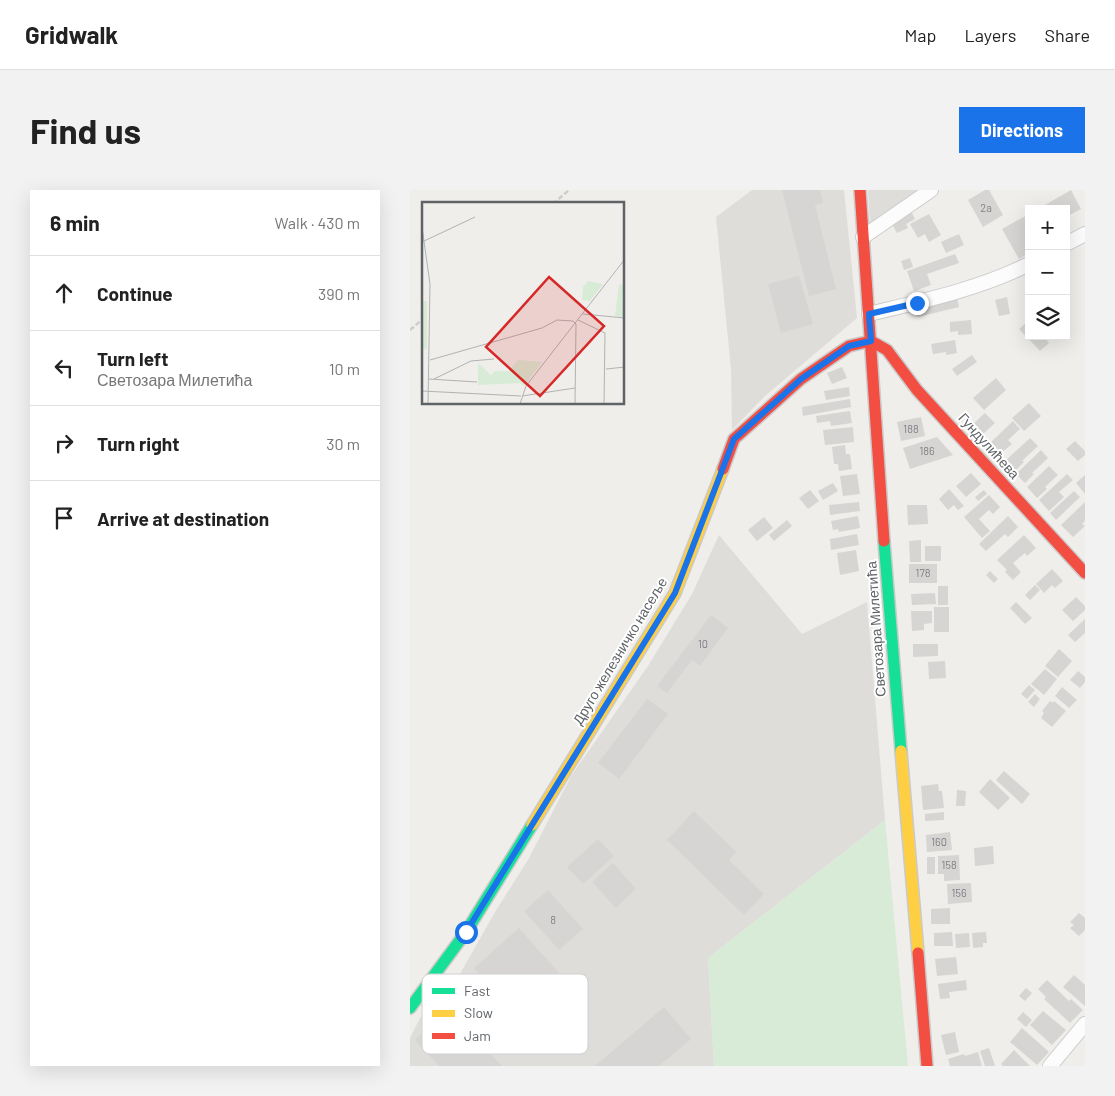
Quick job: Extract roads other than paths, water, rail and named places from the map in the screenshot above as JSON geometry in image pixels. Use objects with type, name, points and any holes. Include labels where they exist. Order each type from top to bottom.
[{"type":"street","name":"Светозара Милетића","points":[[860,190],[890,623],[927,1066]]},
{"type":"street","points":[[863,237],[930,190]]},
{"type":"street","points":[[1070,242],[1085,234]]},
{"type":"street","points":[[869,314],[917,303],[980,284],[1025,266]]},
{"type":"street","name":"Гундулићева","points":[[871,341],[887,350],[917,390],[1085,573]]},
{"type":"street","name":"Друго железничко насеље","points":[[435,974],[466,932],[675,593],[734,439],[801,379],[849,346],[871,341]]},
{"type":"street","name":"Друго железничко насеље","points":[[410,1008],[422,992]]},
{"type":"street","points":[[1050,1066],[1085,1024]]}]
